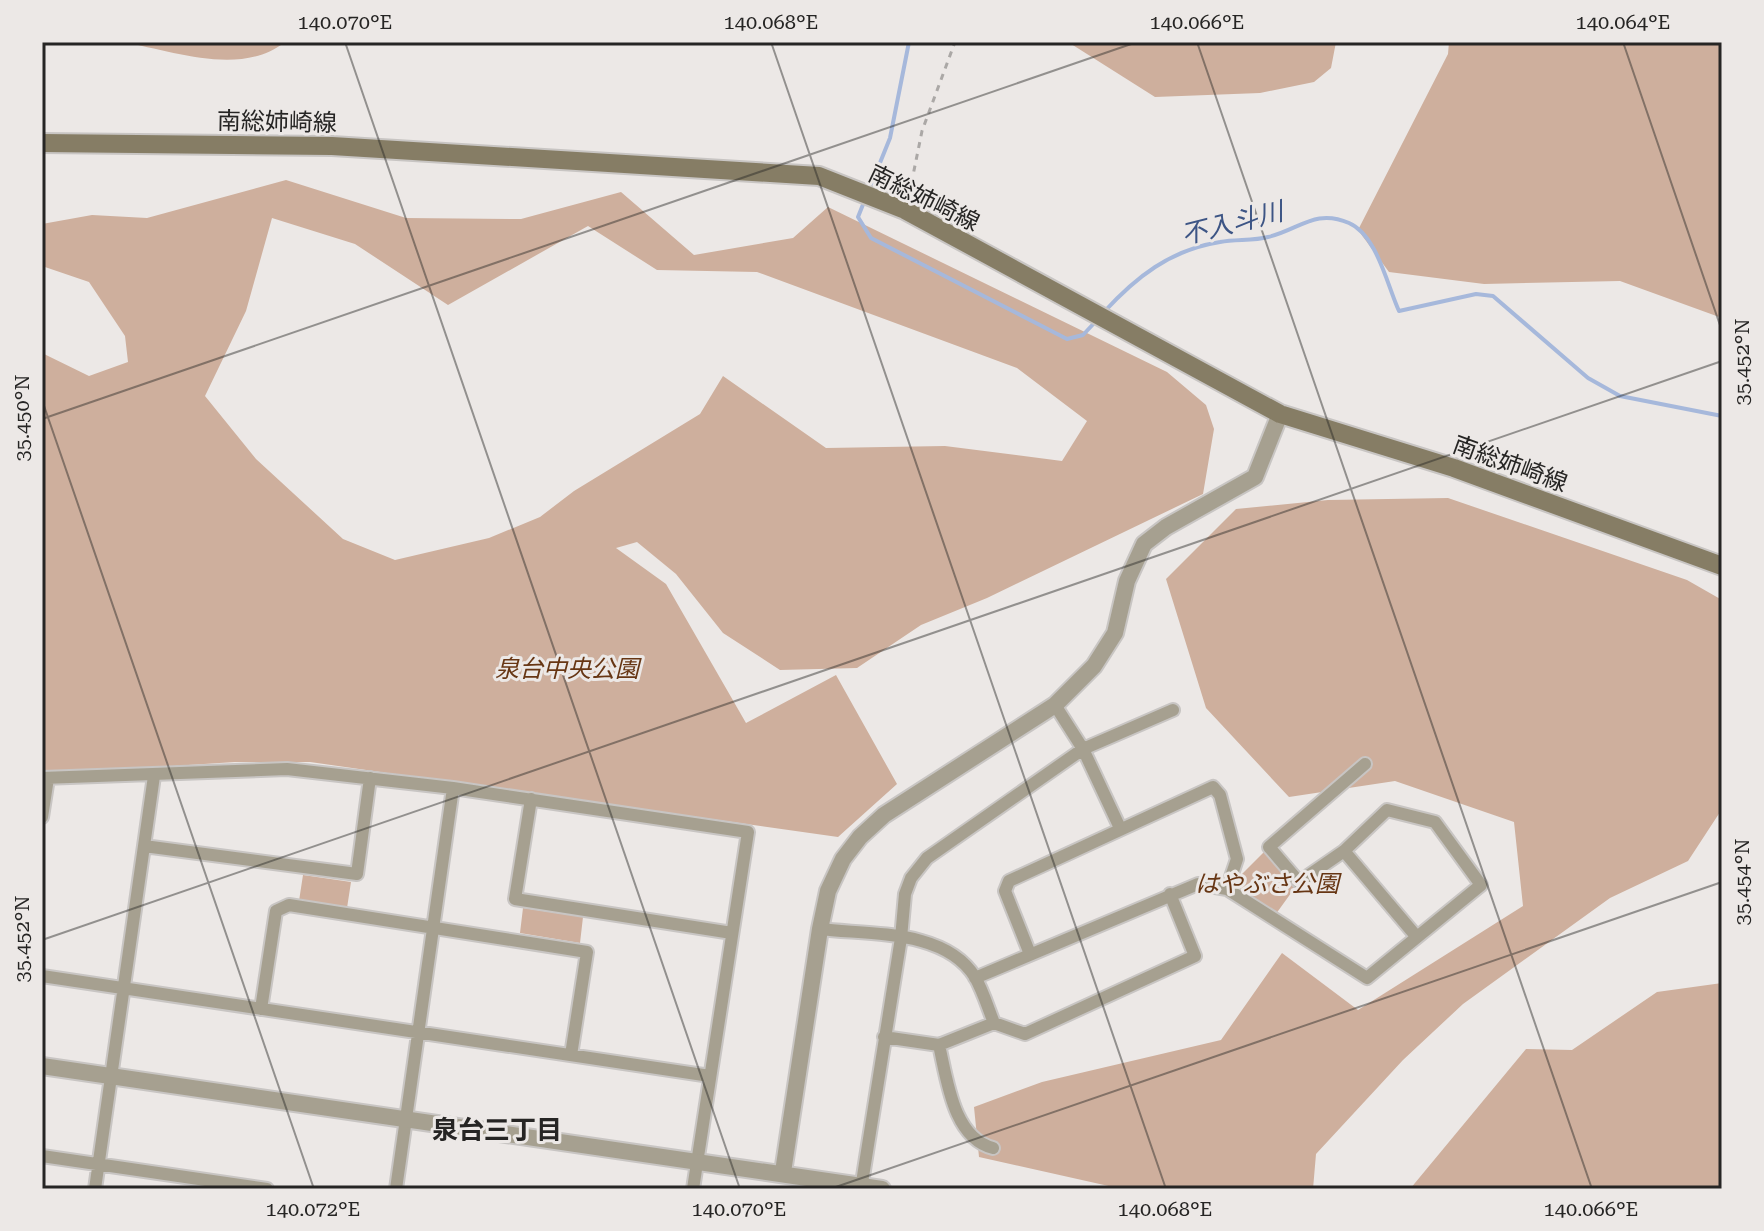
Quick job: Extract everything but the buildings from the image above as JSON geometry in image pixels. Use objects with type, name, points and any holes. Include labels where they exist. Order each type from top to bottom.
[{"type":"main road","name":"南総姉崎線","points":[[42,143],[332,146],[819,176],[905,210],[1280,414],[1454,468],[1722,566]]},
{"type":"street","points":[[783,1172],[820,929],[828,891],[843,859],[860,837],[910,798],[1055,705],[1094,666],[1115,633],[1127,581],[1144,544],[1166,527],[1255,477],[1280,414]]},
{"type":"street","points":[[1055,705],[1083,749],[1120,828]]},
{"type":"street","points":[[861,1188],[901,938],[905,894],[911,878],[927,858],[1083,749],[1173,710]]},
{"type":"street","points":[[975,978],[1198,884],[1227,889],[1367,978],[1481,885],[1435,822],[1387,810],[1344,851],[1299,882],[1269,847],[1365,764]]},
{"type":"street","points":[[42,817],[45,778],[287,769],[453,788],[748,832],[693,1189]]},
{"type":"street","points":[[95,1189],[154,776]]},
{"type":"street","points":[[144,846],[357,874],[370,778]]},
{"type":"street","points":[[1030,954],[1005,891],[1009,881],[1213,787],[1220,795],[1237,859],[1227,889]]},
{"type":"street","points":[[396,1189],[453,788]]},
{"type":"street","points":[[531,799],[515,899],[732,933]]},
{"type":"street","points":[[1344,851],[1416,936]]},
{"type":"street","points":[[884,1037],[939,1045],[994,1023],[1025,1034],[1195,956],[1170,894]]},
{"type":"street","points":[[261,1009],[276,911],[289,905],[587,952],[571,1055]]},
{"type":"street","points":[[820,929],[901,938],[933,944],[954,953],[975,978],[994,1023]]},
{"type":"street","points":[[42,976],[710,1076]]},
{"type":"street","points":[[939,1045],[957,1111],[972,1138],[993,1148]]},
{"type":"street","points":[[42,1066],[783,1172],[861,1188],[882,1189]]},
{"type":"street","points":[[42,1156],[267,1189]]},
{"type":"path","points":[[905,210],[922,131],[955,42]]},
{"type":"green space","points":[[123,42],[285,42],[248,58],[228,60]]},
{"type":"green space","points":[[1068,42],[1336,42],[1331,68],[1314,82],[1260,93],[1155,97]]},
{"type":"green space","points":[[1449,42],[1722,42],[1722,318],[1620,281],[1484,284],[1389,272],[1358,230],[1448,54]]},
{"type":"green space","name":"泉台中央公園","points":[[286,180],[406,218],[521,219],[621,192],[694,255],[793,238],[828,207],[1167,372],[1206,405],[1214,429],[1203,494],[987,598],[921,625],[857,668],[780,670],[723,633],[676,574],[637,542],[616,548],[666,584],[746,723],[836,675],[897,784],[838,837],[310,762],[235,762],[49,774],[42,769],[42,353],[89,376],[128,362],[125,336],[89,282],[42,266],[42,224],[92,215],[147,218]],"holes":[[[272,218],[355,244],[448,305],[588,226],[657,270],[757,272],[1017,368],[1087,421],[1062,461],[945,446],[826,448],[723,376],[700,414],[574,491],[540,517],[489,538],[395,560],[343,539],[256,459],[205,396],[246,311]]]},
{"type":"green space","points":[[1448,498],[1687,580],[1722,600],[1722,809],[1688,861],[1610,898],[1463,1004],[1403,1060],[1316,1154],[1313,1189],[1122,1189],[979,1157],[974,1107],[1042,1082],[1221,1040],[1282,953],[1358,1010],[1523,906],[1514,822],[1395,781],[1289,797],[1206,708],[1166,579],[1236,509],[1328,500]]},
{"type":"green space","name":"はやぶさ公園","points":[[1269,847],[1299,882],[1273,918],[1227,889]]},
{"type":"green space","points":[[303,875],[351,882],[347,908],[299,901]]},
{"type":"green space","points":[[523,908],[583,917],[580,943],[520,933]]},
{"type":"green space","points":[[1722,983],[1722,1189],[1410,1189],[1526,1049],[1572,1050],[1657,992]]},
{"type":"waterway","name":"不入斗川","points":[[869,190],[890,138],[909,42]]},
{"type":"waterway","name":"不入斗川","points":[[864,202],[858,217],[871,238],[1067,339],[1083,335],[1097,320]]},
{"type":"waterway","name":"不入斗川","points":[[1103,313],[1141,277],[1185,251],[1220,242],[1268,237],[1317,219],[1337,219],[1359,229],[1367,238],[1399,311],[1476,294],[1493,296],[1588,378],[1620,396],[1722,416]]},
{"type":"district","name":"泉台三丁目","points":[[497,1130]]}]
